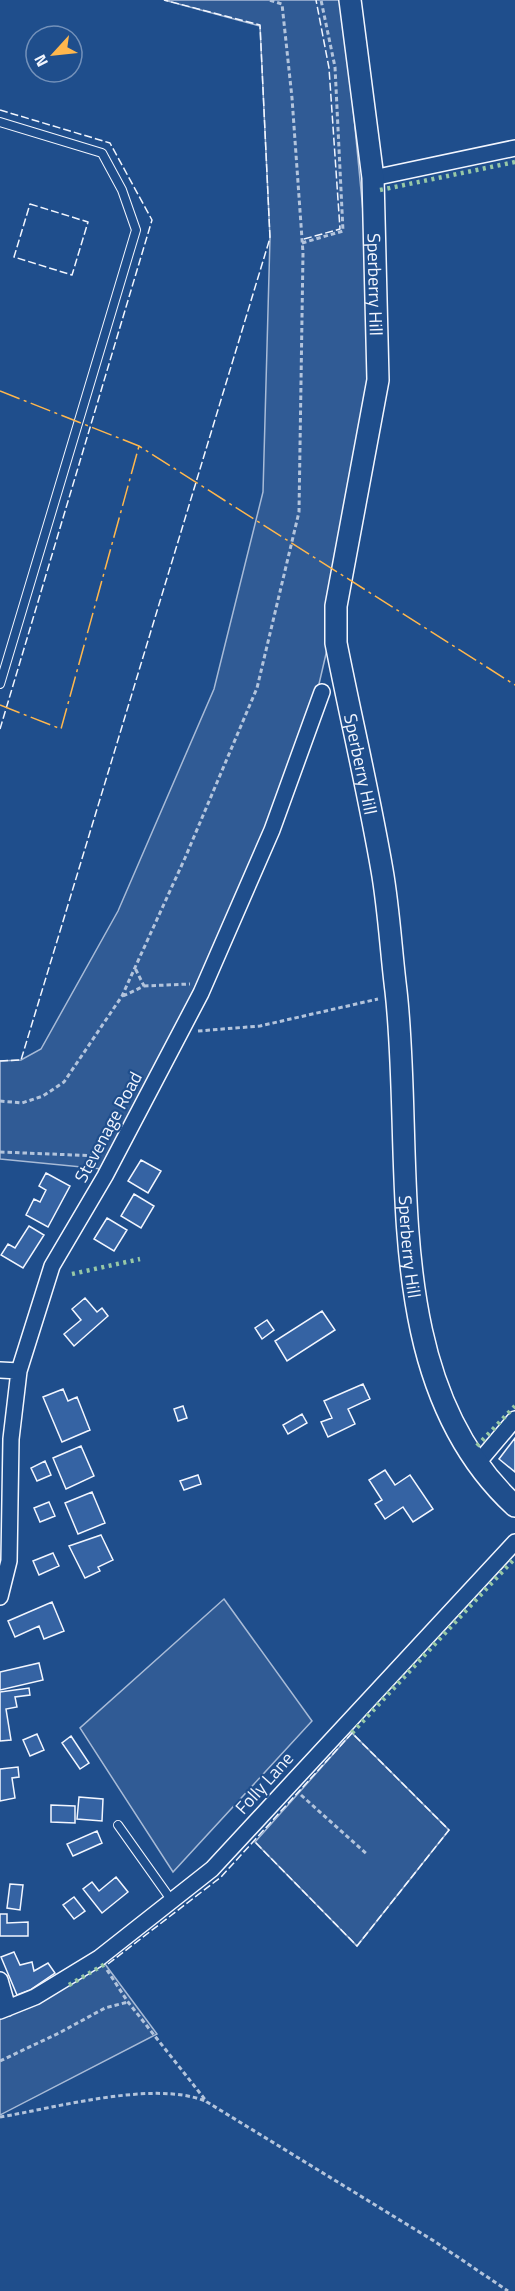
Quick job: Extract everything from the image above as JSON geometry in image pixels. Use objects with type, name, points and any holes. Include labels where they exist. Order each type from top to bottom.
[{"type":"street","name":"Sperberry Hill","points":[[350,0],[373,178],[378,380],[336,606],[336,643],[382,870],[396,995],[411,1267],[423,1340],[446,1408],[464,1444],[498,1491],[515,1506]]},
{"type":"street","points":[[373,178],[515,148]]},
{"type":"street","name":"Stevenage Road","points":[[0,1597],[9,1561],[11,1439],[19,1371],[52,1266],[105,1176],[182,1032],[272,831],[322,692]]},
{"type":"street","points":[[0,1370],[19,1371]]},
{"type":"street","points":[[477,1464],[515,1419]]},
{"type":"street","name":"Folly Lane","points":[[4,2010],[35,1997],[99,1958],[212,1869],[515,1542]]},
{"type":"street","points":[[0,1980],[4,2010]]},
{"type":"lane","points":[[0,122],[102,153],[123,190],[136,230],[0,684]]},
{"type":"lane","points":[[117,1825],[173,1902]]},
{"type":"path","points":[[0,1101],[22,1103],[43,1096],[64,1082],[122,996],[257,688],[299,513],[302,243],[292,99],[282,4],[269,0]]},
{"type":"path","points":[[302,243],[343,231],[335,67],[321,0]]},
{"type":"path","points":[[135,968],[144,986]]},
{"type":"path","points":[[122,996],[144,986],[204,983]]},
{"type":"path","points":[[182,1032],[260,1026],[396,995]]},
{"type":"path","points":[[0,1152],[103,1156]]},
{"type":"path","points":[[290,1783],[368,1855]]},
{"type":"path","points":[[99,1958],[128,2002],[207,2102]]},
{"type":"path","points":[[0,2061],[59,2034],[105,2008],[128,2002]]},
{"type":"path","points":[[0,2117],[150,2092],[187,2094],[207,2102],[434,2241],[508,2291]]},
{"type":"shaded area","points":[[164,0],[339,0],[346,33],[364,222],[369,381],[329,641],[319,684],[267,829],[192,1002],[102,1169],[0,1159],[0,1061],[21,1060],[41,1049],[118,911],[214,689],[263,492],[270,238],[260,26]]},
{"type":"shaded area","points":[[224,1599],[312,1721],[173,1872],[80,1728]]},
{"type":"shaded area","points":[[352,1733],[449,1830],[357,1946],[255,1842]]},
{"type":"shaded area","points":[[105,1964],[157,2034],[0,2115],[0,2019],[38,2003]]},
{"type":"building","points":[[141,1160],[161,1171],[148,1193],[128,1181]]},
{"type":"building","points":[[46,1173],[70,1186],[48,1227],[26,1215],[34,1199],[40,1202],[46,1190],[39,1186]]},
{"type":"building","points":[[134,1194],[154,1206],[141,1228],[121,1216]]},
{"type":"building","points":[[107,1218],[127,1230],[114,1251],[94,1239]]},
{"type":"building","points":[[29,1226],[44,1235],[23,1268],[1,1255],[8,1244],[15,1248]]},
{"type":"building","points":[[85,1298],[97,1312],[102,1308],[108,1316],[74,1346],[64,1334],[81,1320],[72,1309]]},
{"type":"building","points":[[322,1311],[335,1330],[287,1361],[275,1341]]},
{"type":"building","points":[[267,1320],[274,1330],[262,1339],[255,1328]]},
{"type":"building","points":[[363,1384],[370,1399],[348,1409],[355,1424],[328,1437],[321,1422],[332,1418],[324,1401]]},
{"type":"building","points":[[63,1389],[68,1401],[77,1397],[90,1430],[62,1442],[43,1397]]},
{"type":"building","points":[[183,1406],[187,1418],[178,1421],[174,1409]]},
{"type":"building","points":[[302,1414],[307,1423],[288,1434],[283,1425]]},
{"type":"building","points":[[515,1438],[515,1472],[499,1459]]},
{"type":"building","points":[[81,1446],[94,1476],[66,1489],[53,1458]]},
{"type":"building","points":[[45,1461],[51,1475],[37,1481],[31,1468]]},
{"type":"building","points":[[385,1470],[395,1485],[410,1475],[433,1509],[413,1522],[403,1507],[385,1519],[375,1504],[382,1500],[369,1480]]},
{"type":"building","points":[[198,1475],[201,1484],[184,1490],[180,1481]]},
{"type":"building","points":[[92,1492],[105,1523],[78,1534],[65,1503]]},
{"type":"building","points":[[49,1502],[55,1516],[40,1522],[34,1508]]},
{"type":"building","points":[[101,1535],[113,1560],[98,1567],[100,1571],[85,1578],[69,1546]]},
{"type":"building","points":[[53,1553],[59,1566],[39,1575],[33,1561]]},
{"type":"building","points":[[52,1602],[64,1631],[44,1639],[39,1626],[15,1637],[8,1621]]},
{"type":"building","points":[[39,1663],[43,1680],[0,1690],[0,1672]]},
{"type":"building","points":[[29,1688],[30,1695],[15,1697],[17,1707],[6,1709],[11,1740],[0,1741],[0,1692]]},
{"type":"building","points":[[37,1734],[44,1750],[30,1756],[23,1740]]},
{"type":"building","points":[[71,1736],[89,1763],[80,1769],[62,1743]]},
{"type":"building","points":[[18,1767],[19,1777],[12,1778],[15,1798],[0,1801],[0,1769]]},
{"type":"building","points":[[79,1797],[103,1799],[102,1821],[77,1819]]},
{"type":"building","points":[[51,1805],[75,1806],[75,1823],[51,1822]]},
{"type":"building","points":[[97,1831],[102,1843],[73,1856],[67,1844]]},
{"type":"building","points":[[116,1877],[128,1892],[102,1913],[83,1889],[92,1882],[99,1891]]},
{"type":"building","points":[[10,1884],[23,1885],[20,1910],[7,1908]]},
{"type":"building","points":[[74,1897],[85,1911],[74,1919],[63,1905]]},
{"type":"building","points":[[0,1914],[7,1914],[7,1923],[28,1922],[28,1936],[0,1936]]},
{"type":"building","points":[[14,1952],[20,1965],[32,1962],[34,1971],[48,1963],[55,1973],[30,1990],[17,1995],[1,1957]]},
{"type":"hedge","points":[[380,190],[515,162]]},
{"type":"hedge","points":[[72,1274],[140,1259]]},
{"type":"hedge","points":[[477,1446],[515,1406]]},
{"type":"hedge","points":[[352,1733],[515,1558]]},
{"type":"hedge","points":[[69,1985],[105,1964]]},
{"type":"fence","points":[[0,1061],[21,1060],[270,238],[260,25],[164,0]]},
{"type":"fence","points":[[304,239],[340,229],[329,68],[316,0]]},
{"type":"fence","points":[[0,110],[110,143],[152,220],[0,729]]},
{"type":"fence","points":[[30,204],[88,222],[72,275],[14,257],[30,204]]},
{"type":"fence","points":[[108,1964],[221,1877],[352,1733],[449,1830],[357,1946],[255,1842]]},
{"type":"power","points":[[0,391],[139,446],[515,685]]},
{"type":"power","points":[[0,705],[61,729],[139,446]]}]
